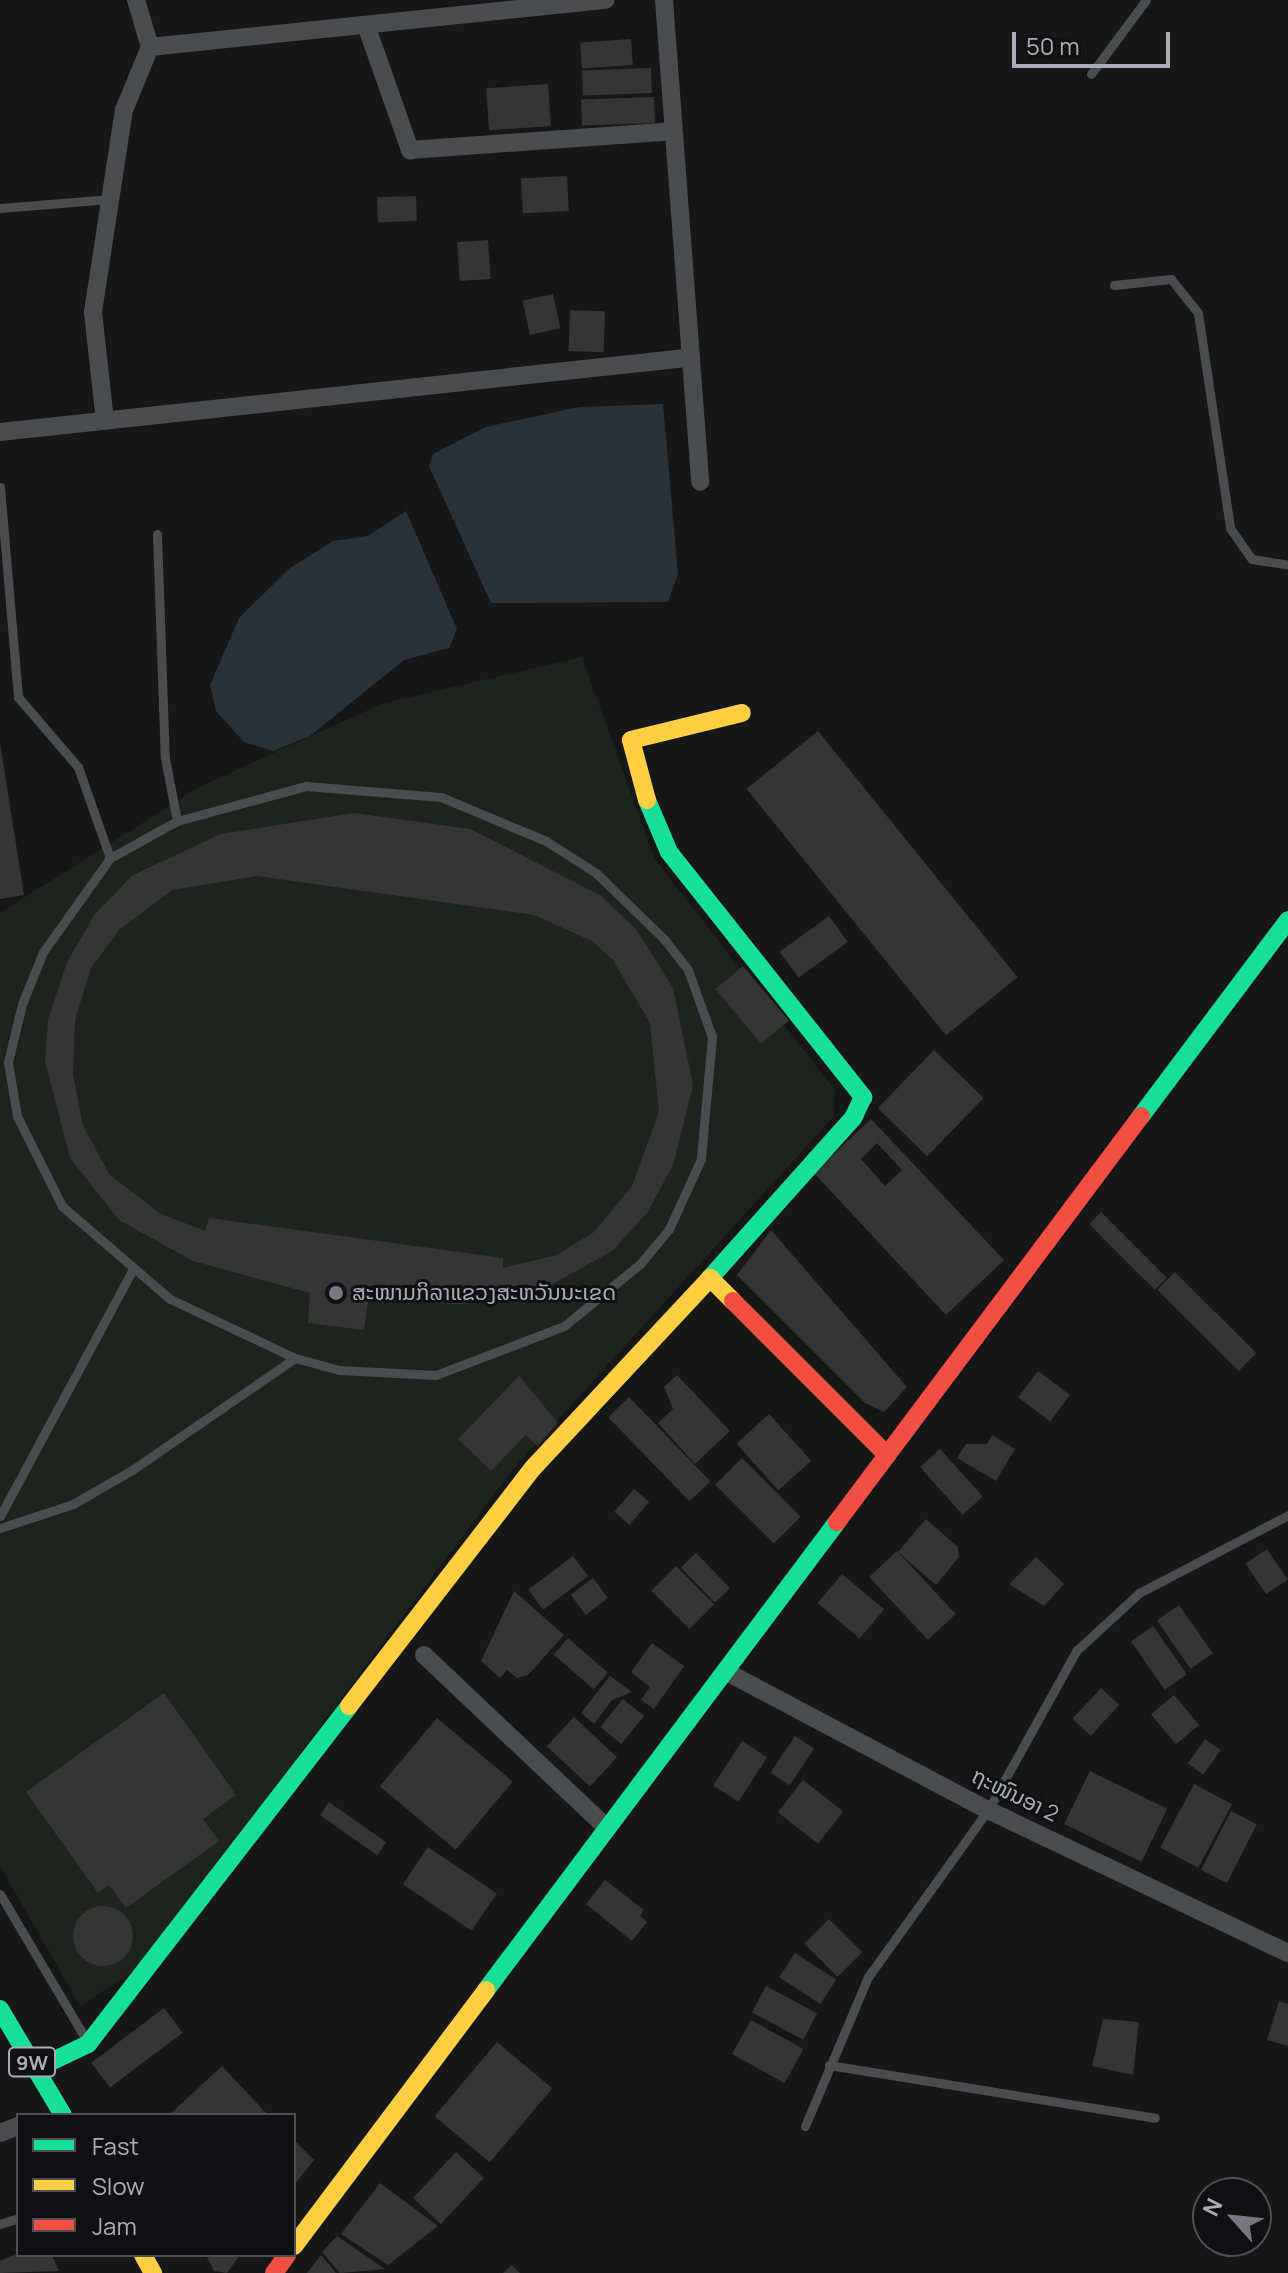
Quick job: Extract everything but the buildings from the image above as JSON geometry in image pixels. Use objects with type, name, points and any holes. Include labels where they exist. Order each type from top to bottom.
[{"type":"street","points":[[105,421],[93,312],[124,110],[150,47],[136,0]]},
{"type":"street","points":[[150,47],[606,0]]},
{"type":"street","points":[[664,0],[686,358],[700,482]]},
{"type":"street","points":[[366,25],[410,150],[672,131]]},
{"type":"street","points":[[0,432],[686,358]]},
{"type":"street","points":[[36,2069],[88,2044],[533,1468],[710,1278],[853,1118],[863,1097],[669,852],[633,767],[631,740],[640,734],[742,713]]},
{"type":"street","points":[[296,2243],[1288,920]]},
{"type":"street","points":[[710,1278],[887,1455]]},
{"type":"street","points":[[424,1655],[607,1828]]},
{"type":"street","name":"ຖະໜົນອາ 2","points":[[725,1671],[988,1810],[1288,1953]]},
{"type":"street","name":"9W","points":[[0,2009],[36,2069],[58,2113]]},
{"type":"lane","points":[[1091,74],[1146,0]]},
{"type":"lane","points":[[0,208],[111,199]]},
{"type":"lane","points":[[1114,285],[1171,279],[1198,313],[1230,528],[1252,559],[1288,565]]},
{"type":"lane","points":[[0,487],[18,697],[78,767],[110,858]]},
{"type":"lane","points":[[157,534],[165,758],[177,821]]},
{"type":"lane","points":[[306,786],[441,797],[496,815],[596,873],[641,912],[688,970],[712,1037],[709,1120],[688,1199],[640,1264],[603,1298],[522,1348],[436,1375],[355,1372],[295,1358],[170,1299],[132,1271],[62,1206],[41,1173],[17,1116],[4,1064],[43,952],[110,858],[177,821],[306,786]]},
{"type":"lane","points":[[0,1516],[132,1271]]},
{"type":"lane","points":[[0,1528],[73,1504],[121,1477],[295,1358]]},
{"type":"lane","points":[[805,2126],[868,1977],[988,1810],[1054,1683],[1108,1617],[1139,1593],[1288,1515]]},
{"type":"lane","points":[[0,1894],[88,2044]]},
{"type":"lane","points":[[829,2065],[1155,2118]]},
{"type":"shaded area","points":[[663,404],[678,574],[668,602],[491,603],[429,466],[433,454],[486,427],[579,407]]},
{"type":"shaded area","points":[[406,511],[457,629],[449,648],[404,660],[310,736],[273,751],[244,742],[216,711],[210,685],[239,618],[290,568],[333,541],[368,536]]},
{"type":"shaded area","name":"ສະໜາມກິລາແຂວງສະຫວັນນະເຂດ","points":[[582,657],[654,858],[835,1090],[834,1116],[512,1470],[142,1965],[80,2006],[0,1866],[0,913],[199,787],[384,703]]},
{"type":"traffic: fast","points":[[647,800],[669,852],[863,1097],[853,1118],[710,1278]]},
{"type":"traffic: fast","points":[[1141,1116],[1288,920]]},
{"type":"traffic: fast","points":[[486,1990],[837,1522]]},
{"type":"traffic: fast","points":[[36,2069],[88,2044],[349,1706]]},
{"type":"traffic: fast","points":[[0,2009],[62,2113]]},
{"type":"traffic: slow","points":[[647,800],[631,740],[742,713]]},
{"type":"traffic: slow","points":[[349,1706],[533,1468],[710,1278],[733,1301]]},
{"type":"traffic: slow","points":[[296,2243],[486,1990]]},
{"type":"traffic: slow","points":[[144,2257],[153,2273]]},
{"type":"traffic: jam","points":[[837,1522],[1141,1116]]},
{"type":"traffic: jam","points":[[733,1301],[887,1455]]},
{"type":"traffic: jam","points":[[274,2273],[286,2257]]},
{"type":"place","name":"ສະໜາມກິລາແຂວງສະຫວັນນະເຂດ","points":[[336,1293]]}]
